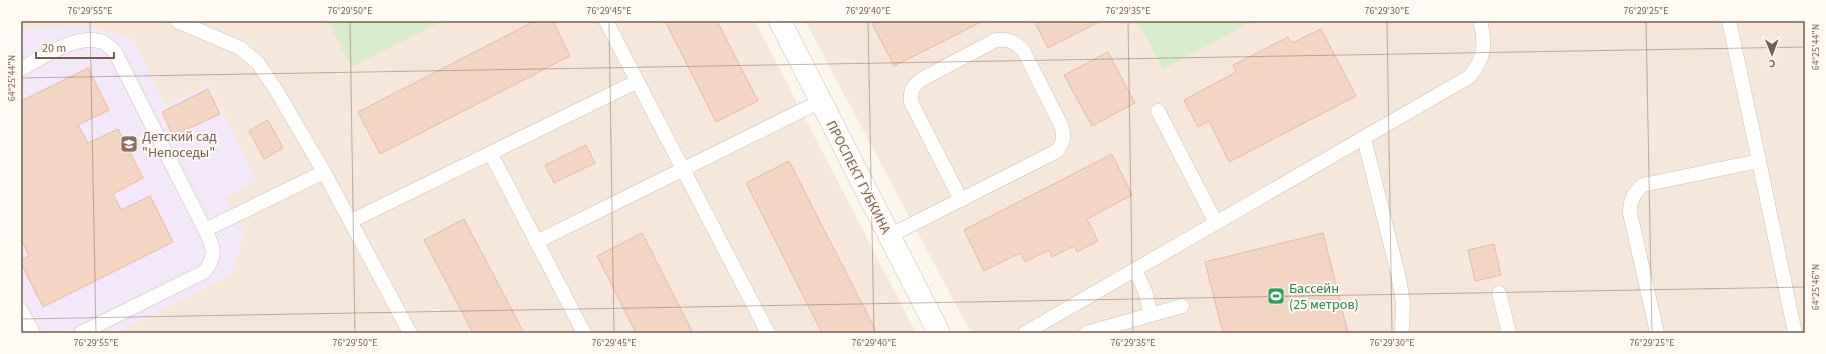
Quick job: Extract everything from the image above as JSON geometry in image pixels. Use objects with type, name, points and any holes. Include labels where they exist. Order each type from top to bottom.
[{"type":"street","name":"ПРОСПЕКТ ГУБКИНА","points":[[780,21],[939,333]]},
{"type":"lane","points":[[176,21],[240,48],[257,62],[276,90],[324,172],[410,333]]},
{"type":"lane","points":[[606,21],[636,82],[768,333]]},
{"type":"lane","points":[[1025,333],[1469,77],[1478,66],[1483,52],[1484,37],[1480,21]]},
{"type":"lane","points":[[1729,21],[1795,333]]},
{"type":"lane","points":[[889,236],[961,200],[1057,151],[1063,143],[1065,134],[1023,50],[1015,42],[1007,39],[996,40],[922,79],[913,86],[911,102],[961,200]]},
{"type":"lane","points":[[21,68],[71,44],[89,40],[104,42],[115,52],[205,230],[213,252],[211,262],[204,272],[81,333]]},
{"type":"lane","points":[[351,221],[636,82]]},
{"type":"lane","points":[[536,242],[821,101]]},
{"type":"lane","points":[[1158,110],[1216,223]]},
{"type":"lane","points":[[1364,138],[1398,274],[1402,302],[1402,333]]},
{"type":"lane","points":[[491,154],[584,333]]},
{"type":"lane","points":[[1657,333],[1630,213],[1630,202],[1635,192],[1643,186],[1759,161]]},
{"type":"lane","points":[[205,230],[324,172]]},
{"type":"lane","points":[[1134,270],[1145,290],[1151,315]]},
{"type":"lane","points":[[1499,292],[1509,333]]},
{"type":"lane","points":[[1086,333],[1182,306]]},
{"type":"lane","points":[[21,310],[33,333]]},
{"type":"shaded area","points":[[21,21],[755,21],[916,333],[21,333]]},
{"type":"shaded area","points":[[805,21],[1805,21],[1805,333],[971,333]]},
{"type":"shaded area","name":"Детский сад \"Непоседы\"","points":[[82,26],[133,39],[165,106],[209,85],[256,181],[225,197],[244,234],[232,274],[117,333],[21,333],[21,30]]},
{"type":"green space","points":[[328,21],[443,21],[351,67]]},
{"type":"green space","points":[[1137,21],[1254,21],[1163,69]]},
{"type":"building","points":[[535,21],[553,21],[570,56],[380,154],[358,112]]},
{"type":"building","points":[[665,21],[717,21],[758,101],[716,122]]},
{"type":"building","points":[[871,21],[983,21],[894,66]]},
{"type":"building","points":[[1034,21],[1096,21],[1097,23],[1048,48]]},
{"type":"building","points":[[1321,29],[1356,96],[1229,162],[1209,121],[1198,127],[1184,100],[1236,72],[1233,65],[1288,37],[1292,43]]},
{"type":"building","points":[[1108,52],[1135,103],[1092,126],[1064,75]]},
{"type":"building","points":[[88,68],[109,110],[78,125],[88,143],[118,129],[143,178],[113,194],[121,210],[150,196],[173,242],[43,307],[21,263],[21,260],[29,256],[21,239],[21,101]]},
{"type":"building","points":[[208,89],[220,114],[173,136],[162,112]]},
{"type":"building","points":[[268,120],[283,148],[264,159],[249,131]]},
{"type":"building","points":[[586,145],[595,163],[554,183],[545,165]]},
{"type":"building","points":[[1112,154],[1132,195],[1087,219],[1098,241],[1077,252],[1074,246],[1052,257],[1049,250],[1025,262],[1020,253],[984,271],[964,230]]},
{"type":"building","points":[[789,161],[877,333],[822,333],[746,183]]},
{"type":"building","points":[[464,219],[524,333],[473,333],[424,240]]},
{"type":"building","points":[[642,233],[693,333],[636,333],[597,256]]},
{"type":"building","name":"Бассейн (25 метров)","points":[[1323,233],[1348,333],[1223,333],[1205,262]]},
{"type":"building","points":[[1494,244],[1501,275],[1475,281],[1468,250]]},
{"type":"place","name":"Детский сад \"Непоседы\"","points":[[129,144]]},
{"type":"place","name":"Бассейн (25 метров)","points":[[1276,296]]}]
